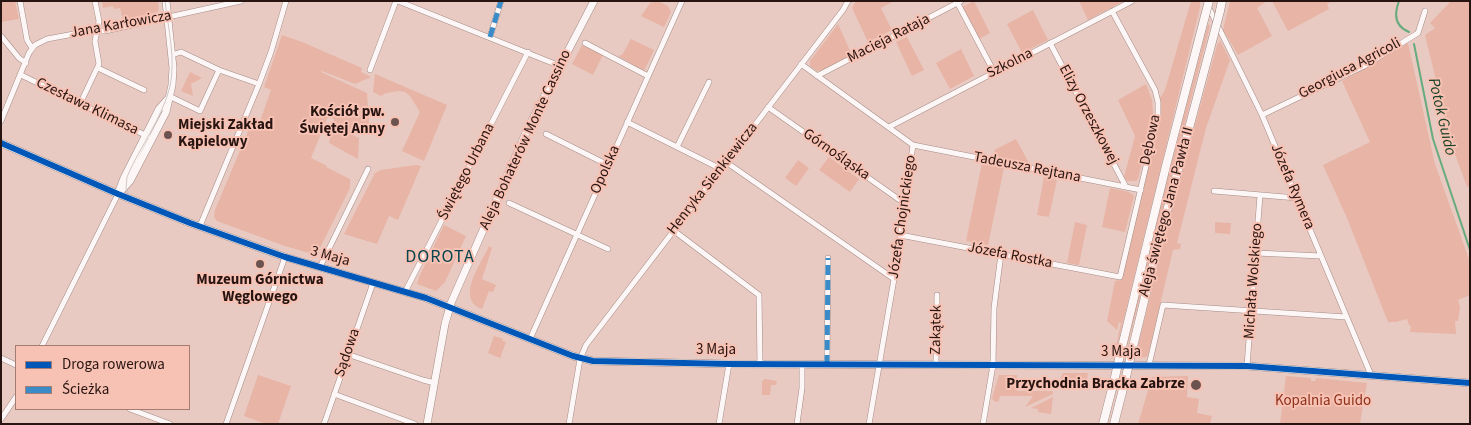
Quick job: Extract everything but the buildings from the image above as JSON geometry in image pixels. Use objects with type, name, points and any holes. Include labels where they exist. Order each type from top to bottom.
[{"type":"main road","name":"Aleja świętego Jana Pawła II","points":[[1103,424],[1163,175],[1205,16],[1207,1]]},
{"type":"main road","name":"Aleja świętego Jana Pawła II","points":[[1114,424],[1154,260],[1222,1]]},
{"type":"street","points":[[1,121],[32,48],[27,40],[20,1]]},
{"type":"street","points":[[80,104],[98,68],[99,59],[95,38],[99,21],[95,1]]},
{"type":"street","points":[[42,345],[118,194],[130,181],[149,137],[166,112],[173,76],[166,1]]},
{"type":"street","name":"Jana Karłowicza","points":[[32,48],[47,39],[105,31],[241,1]]},
{"type":"street","points":[[370,70],[397,1],[560,66]]},
{"type":"street","points":[[490,37],[500,1]]},
{"type":"street","name":"Aleja Bohaterów Monte Cassino","points":[[427,424],[450,307],[529,126],[594,1]]},
{"type":"street","name":"Opolska","points":[[530,339],[682,1]]},
{"type":"street","name":"Henryka Sienkiewicza","points":[[569,424],[580,358],[589,340],[848,1]]},
{"type":"street","name":"Szkolna","points":[[889,127],[1132,1]]},
{"type":"street","name":"Józefa Rymera","points":[[1207,1],[1262,115],[1371,375]]},
{"type":"street","points":[[958,2],[994,72]]},
{"type":"street","name":"Macieja Rataja","points":[[817,76],[958,2]]},
{"type":"street","points":[[200,226],[259,84],[285,3]]},
{"type":"street","name":"Dębowa","points":[[1112,11],[1155,90],[1158,102],[1158,115],[1120,277]]},
{"type":"street","name":"Georgiusa Agricoli","points":[[1262,115],[1364,66],[1418,33],[1424,11]]},
{"type":"street","points":[[1,36],[19,58],[26,62]]},
{"type":"street","points":[[585,43],[648,76]]},
{"type":"street","name":"Elizy Orzeszkowej","points":[[1050,43],[1126,187]]},
{"type":"street","points":[[172,55],[181,52],[219,70],[259,84]]},
{"type":"street","name":"Świętego Urbana","points":[[405,292],[528,52]]},
{"type":"street","name":"Józefa Chojnickiego","points":[[801,64],[913,145],[894,279],[870,424]]},
{"type":"street","points":[[98,68],[144,90]]},
{"type":"street","points":[[168,98],[200,111],[219,70]]},
{"type":"street","name":"Czesława Klimasa","points":[[21,75],[149,137]]},
{"type":"street","points":[[677,147],[709,82]]},
{"type":"street","name":"Górnośląska","points":[[768,107],[904,203]]},
{"type":"street","points":[[628,122],[720,169]]},
{"type":"street","points":[[546,134],[608,165]]},
{"type":"street","name":"3 Maja","points":[[1,143],[118,194],[200,226],[285,257],[450,307],[593,362],[827,365],[1247,366],[1470,383]]},
{"type":"street","name":"Tadeusza Rejtana","points":[[913,145],[1141,190]]},
{"type":"street","points":[[726,162],[894,279]]},
{"type":"street","points":[[320,267],[368,169]]},
{"type":"street","points":[[1214,191],[1297,198]]},
{"type":"street","name":"Michała Wolskiego","points":[[1247,366],[1260,195]]},
{"type":"street","points":[[509,203],[608,249]]},
{"type":"street","points":[[674,230],[759,295],[760,364]]},
{"type":"street","name":"Józefa Rostka","points":[[900,235],[1120,277]]},
{"type":"street","points":[[1256,253],[1321,256]]},
{"type":"street","points":[[983,424],[993,365],[994,308],[1001,254]]},
{"type":"street","points":[[226,424],[285,257]]},
{"type":"street","points":[[827,365],[828,258]]},
{"type":"street","name":"Sądowa","points":[[324,424],[373,283]]},
{"type":"street","name":"Zakątek","points":[[936,365],[938,295]]},
{"type":"street","points":[[1148,366],[1163,305],[1346,317]]},
{"type":"street","points":[[347,354],[434,382]]},
{"type":"street","points":[[1,358],[15,365]]},
{"type":"street","points":[[719,424],[729,364]]},
{"type":"street","points":[[797,424],[802,388],[802,364]]},
{"type":"street","points":[[334,394],[415,424]]},
{"type":"street","points":[[1,419],[15,398]]},
{"type":"street","points":[[133,410],[170,424]]},
{"type":"green space","points":[[1,1],[15,1],[19,19],[1,22]]},
{"type":"green space","points":[[102,1],[158,1],[159,10],[123,20],[120,8],[114,9],[113,6],[103,8]]},
{"type":"green space","points":[[658,1],[668,6],[671,12],[664,27],[641,16],[650,3]]},
{"type":"green space","points":[[856,1],[894,1],[881,8],[892,30],[868,42],[852,8]]},
{"type":"green space","points":[[974,1],[990,33],[979,39],[962,7]]},
{"type":"green space","points":[[1079,1],[1124,1],[1088,20]]},
{"type":"green space","points":[[1191,1],[1200,1],[1200,7],[1114,355],[1121,323],[1119,322],[1117,330],[1107,321],[1115,281],[1121,280],[1161,113],[1160,98],[1165,90]]},
{"type":"green space","points":[[1230,1],[1267,1],[1257,8],[1272,36],[1238,55],[1223,30]]},
{"type":"green space","points":[[1272,1],[1333,1],[1327,4],[1329,9],[1288,31]]},
{"type":"green space","points":[[1451,1],[1470,1],[1470,186],[1467,187],[1452,146],[1425,35],[1435,28],[1430,23]]},
{"type":"green space","points":[[1033,10],[1048,40],[1022,53],[1007,24]]},
{"type":"green space","points":[[838,24],[852,55],[824,70],[817,71],[810,66],[810,61]]},
{"type":"green space","points":[[1208,24],[1210,26],[1124,355],[1161,202]]},
{"type":"green space","points":[[282,35],[362,68],[361,72],[371,77],[355,84],[321,72],[367,93],[369,122],[364,134],[355,130],[353,135],[359,138],[358,159],[329,143],[334,119],[328,117],[327,119],[311,158],[350,179],[350,188],[318,252],[316,251],[313,254],[285,246],[217,221],[214,217],[215,210],[252,122],[259,124],[271,90],[264,87]]},
{"type":"green space","points":[[907,37],[924,70],[912,76],[896,42]]},
{"type":"green space","points":[[631,39],[654,50],[644,71],[618,56],[622,55]]},
{"type":"green space","points":[[1220,40],[1230,60],[1206,128],[1177,243],[1181,244],[1180,249],[1173,250],[1148,355],[1137,358],[1138,346],[1172,208]]},
{"type":"green space","points":[[1408,43],[1435,164],[1470,262],[1470,295],[1458,300],[1460,307],[1458,321],[1455,321],[1456,334],[1410,332],[1411,326],[1407,319],[1388,322],[1347,218],[1323,165],[1370,142],[1342,81]]},
{"type":"green space","points":[[582,45],[603,55],[593,75],[572,64]]},
{"type":"green space","points":[[961,49],[974,76],[950,89],[936,63]]},
{"type":"green space","points":[[190,72],[202,78],[191,84],[193,96],[181,91]]},
{"type":"green space","points":[[375,74],[447,105],[424,161],[402,151],[420,112],[410,96],[405,92],[386,93],[381,96],[373,92]]},
{"type":"green space","points":[[1146,84],[1152,100],[1153,112],[1138,179],[1136,181],[1127,181],[1124,177],[1135,136],[1118,100]]},
{"type":"green space","points":[[1016,139],[1028,164],[999,159],[994,150]]},
{"type":"green space","points":[[829,157],[859,179],[850,192],[819,170]]},
{"type":"green space","points":[[798,160],[809,168],[796,186],[785,178]]},
{"type":"green space","points":[[982,163],[1004,168],[988,245],[966,241]]},
{"type":"green space","points":[[421,166],[398,220],[389,216],[377,244],[344,234],[375,173],[381,170]]},
{"type":"green space","points":[[1044,177],[1057,180],[1049,217],[1037,215]]},
{"type":"green space","points":[[1110,188],[1129,192],[1134,196],[1125,232],[1102,227]]},
{"type":"green space","points":[[1075,222],[1087,225],[1079,265],[1067,263]]},
{"type":"green space","points":[[1215,222],[1231,223],[1230,234],[1215,233]]},
{"type":"green space","points":[[444,225],[466,236],[445,282],[436,291],[417,284]]},
{"type":"green space","points":[[489,246],[492,248],[482,279],[496,285],[493,292],[489,291],[482,309],[474,304],[470,289],[472,280]]},
{"type":"green space","points":[[494,336],[506,342],[500,358],[488,353]]},
{"type":"green space","points":[[1063,373],[1088,373],[1086,385],[1067,381],[1066,386],[1060,379]]},
{"type":"green space","points":[[258,375],[291,386],[278,424],[266,424],[244,416]]},
{"type":"green space","points":[[999,375],[1017,375],[1017,391],[1053,391],[1053,394],[1025,407],[1033,396],[1000,396],[998,402],[994,401],[992,398]]},
{"type":"green space","points":[[1188,376],[1187,397],[1199,399],[1197,413],[1212,416],[1210,424],[1138,424],[1152,377]]},
{"type":"green space","name":"Kopalnia Guido","points":[[1286,376],[1311,378],[1311,381],[1315,381],[1316,378],[1367,383],[1360,424],[1280,424]]},
{"type":"green space","points":[[765,379],[777,381],[776,385],[771,385],[770,395],[762,395],[762,381]]},
{"type":"green space","points":[[1053,397],[1051,414],[1038,412],[1038,409],[1031,408]]},
{"type":"waterway","name":"Potok Guido","points":[[1399,1],[1396,19],[1400,26],[1409,32]]},
{"type":"waterway","name":"Potok Guido","points":[[1414,44],[1433,139],[1470,250]]},
{"type":"tram line","points":[[165,1],[172,54],[172,76],[167,98],[127,177],[126,189],[133,200],[285,258],[432,302],[588,362],[608,364],[1235,367],[1470,384]]},
{"type":"marked path","points":[[490,37],[501,1]]},
{"type":"marked path","points":[[827,365],[828,258]]},
{"type":"cycle path","points":[[1,143],[190,223],[285,257],[426,298],[573,356],[593,361],[729,364],[1247,366],[1470,383]]},
{"type":"place","name":"Kościół pw. Świętej Anny","points":[[395,122]]},
{"type":"place","name":"Miejski Zakład Kąpielowy","points":[[168,135]]},
{"type":"place","name":"Muzeum Górnictwa Węglowego","points":[[260,264]]},
{"type":"place","name":"Przychodnia Bracka Zabrze","points":[[1196,385]]},
{"type":"district","name":"DOROTA","points":[[440,258]]}]
